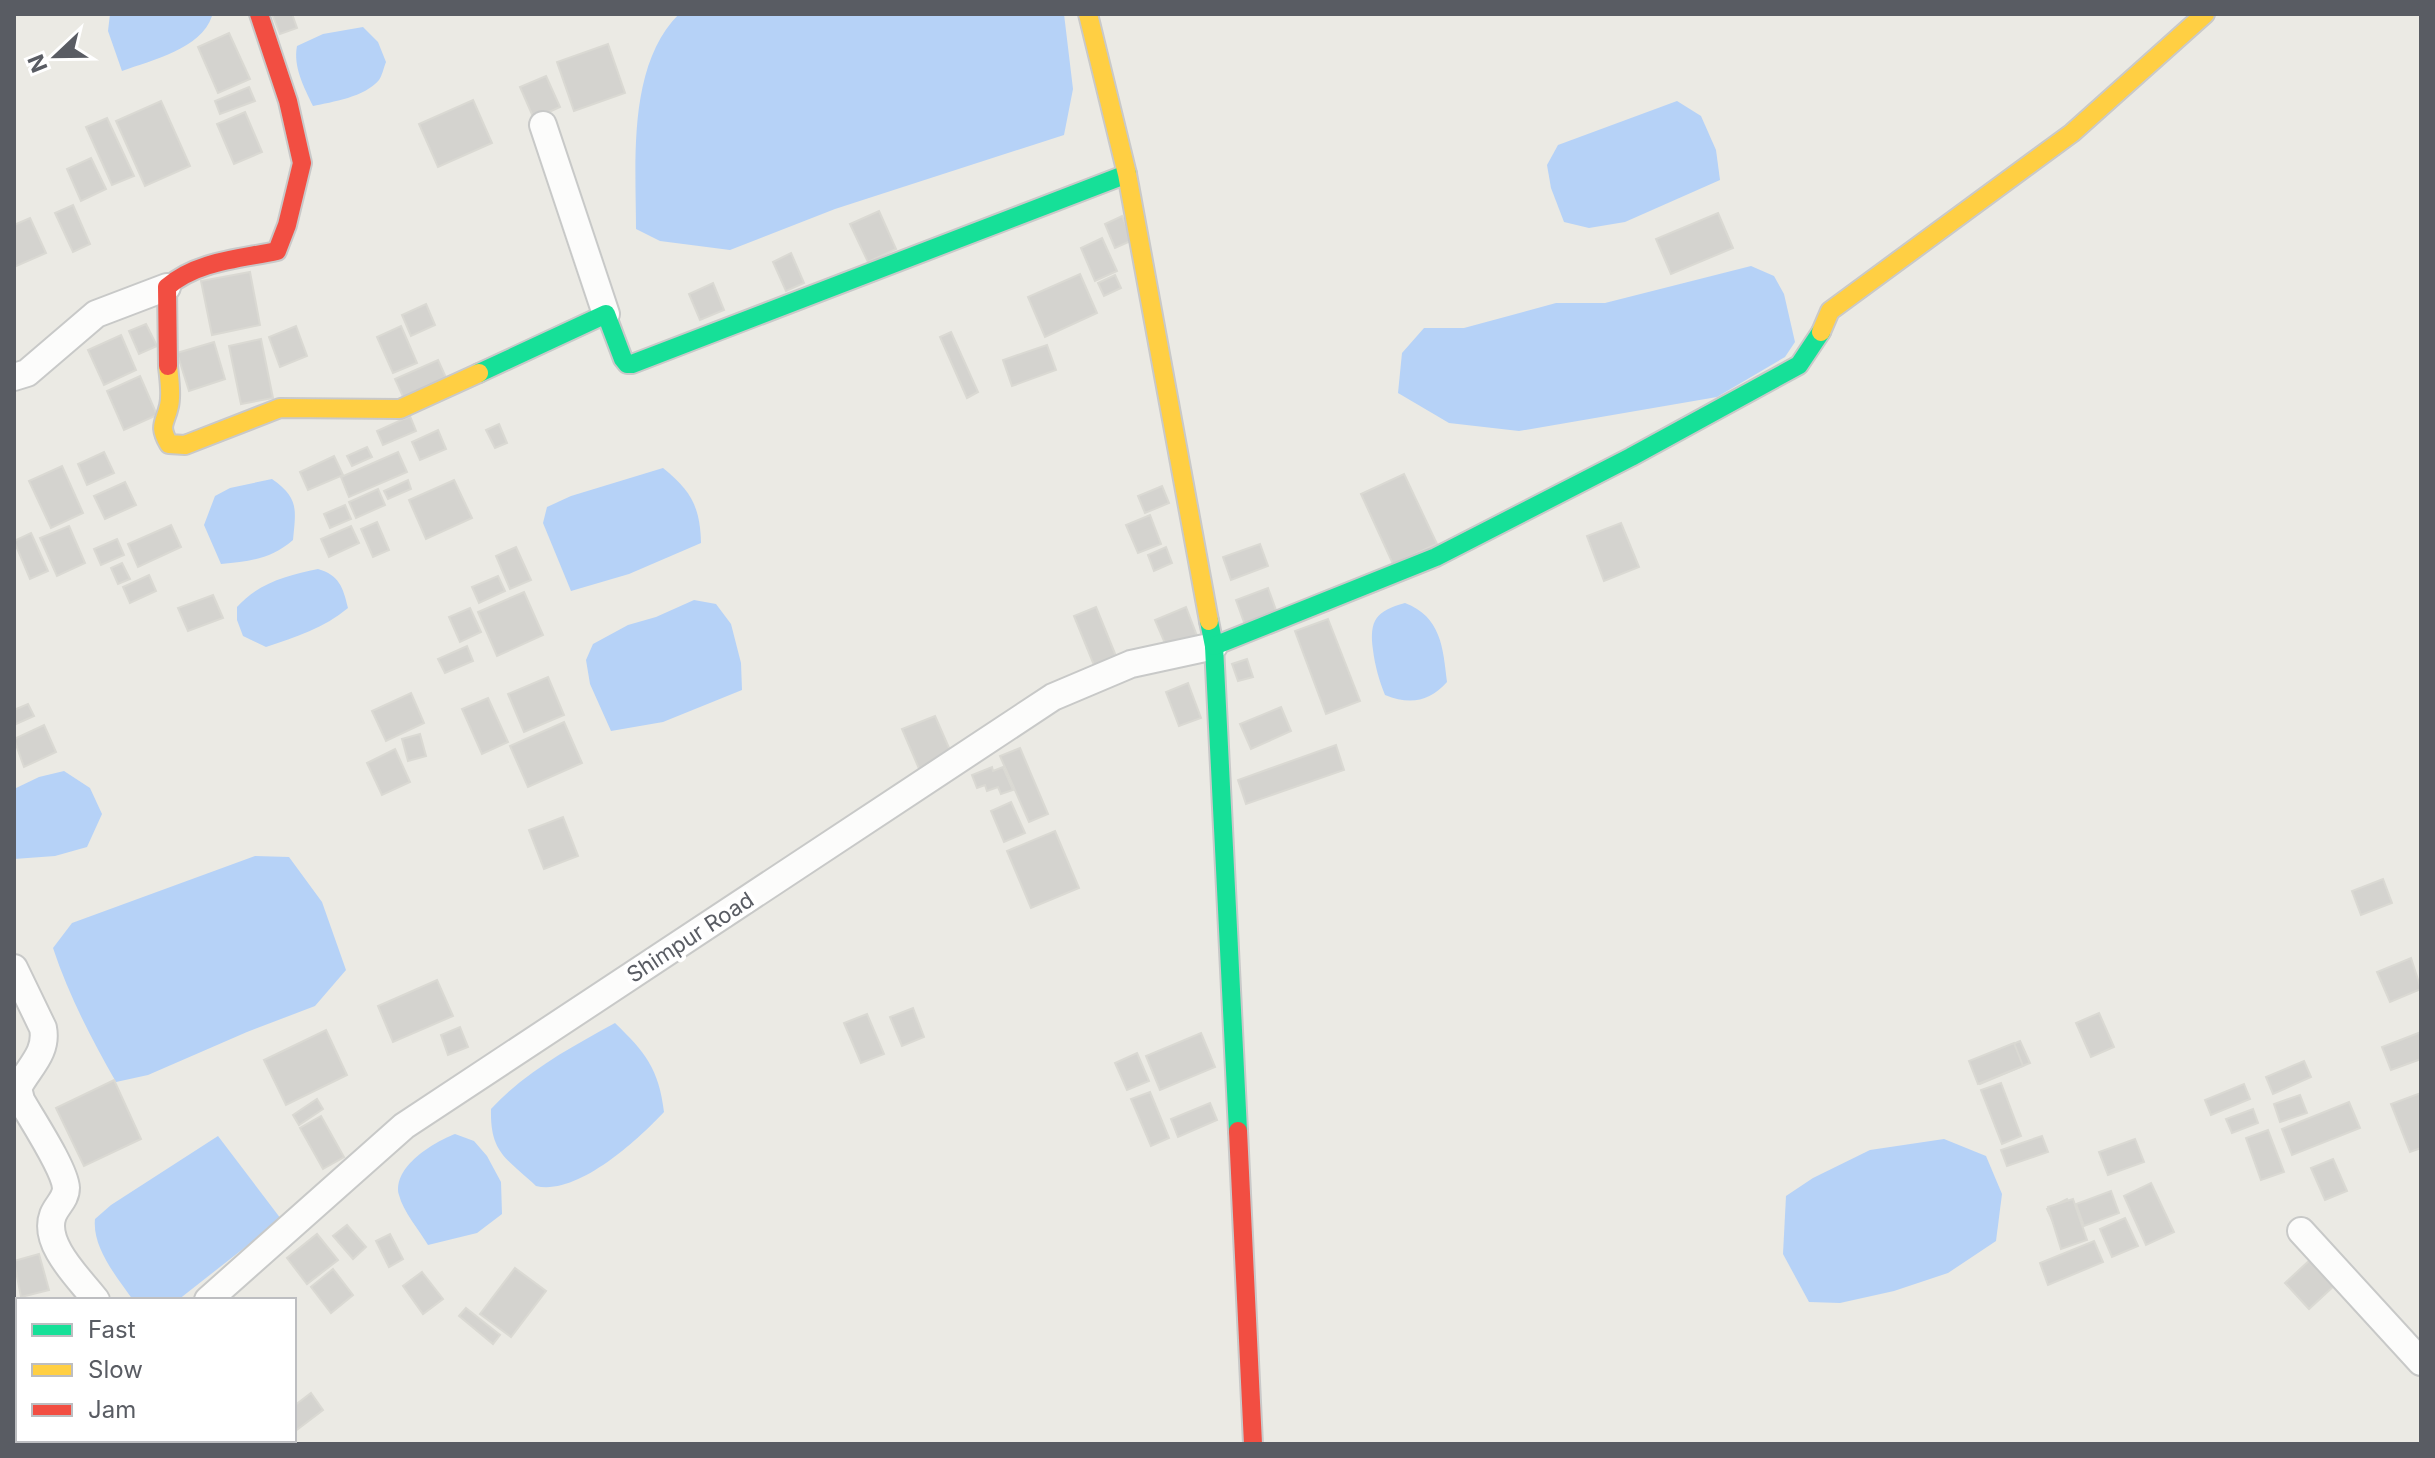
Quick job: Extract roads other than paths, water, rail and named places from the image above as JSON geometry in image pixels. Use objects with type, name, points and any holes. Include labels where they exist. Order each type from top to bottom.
[{"type":"street","points":[[14,377],[27,373],[96,314],[167,287],[177,277],[191,271],[277,251],[287,225],[302,163],[288,101],[259,14]]},
{"type":"street","points":[[1088,14],[1127,174],[1214,646],[1253,1444]]},
{"type":"street","points":[[1214,646],[1436,557],[1631,457],[1799,365],[1819,337],[1830,311],[2072,133],[2205,14]]},
{"type":"street","points":[[543,125],[606,314],[627,364],[1127,174]]},
{"type":"street","points":[[167,287],[169,407],[161,422],[169,444],[185,445],[280,408],[400,409],[606,314]]},
{"type":"street","name":"Shimpur Road","points":[[210,1298],[404,1126],[1053,697],[1131,664],[1214,646]]},
{"type":"street","points":[[14,968],[45,1038],[43,1049],[16,1089],[61,1170],[66,1186],[64,1198],[53,1216],[51,1232],[57,1248],[94,1298]]},
{"type":"street","points":[[2301,1231],[2421,1362]]},
{"type":"water","points":[[110,14],[212,16],[198,37],[187,45],[122,71],[108,31]]},
{"type":"water","points":[[679,14],[1064,14],[1073,89],[1064,135],[835,209],[730,250],[660,241],[636,229],[638,116],[650,60],[662,35]]},
{"type":"water","points":[[363,27],[378,42],[386,62],[379,80],[357,95],[313,106],[298,69],[297,46],[323,34]]},
{"type":"water","points":[[1677,101],[1701,116],[1716,150],[1720,180],[1625,222],[1589,228],[1564,222],[1551,188],[1547,165],[1558,145]]},
{"type":"water","points":[[1751,266],[1774,276],[1784,294],[1795,342],[1785,357],[1717,397],[1519,431],[1449,423],[1398,393],[1402,353],[1424,328],[1464,328],[1556,303],[1605,303]]},
{"type":"water","points":[[663,468],[681,484],[692,500],[699,519],[701,543],[629,574],[571,591],[543,523],[547,507],[571,496]]},
{"type":"water","points":[[272,479],[287,492],[294,505],[293,540],[260,558],[221,564],[204,525],[215,496],[230,488]]},
{"type":"water","points":[[318,569],[339,583],[348,608],[299,636],[266,647],[243,636],[237,620],[237,607],[245,599],[274,581]]},
{"type":"water","points":[[694,600],[716,604],[731,624],[741,663],[742,690],[663,722],[611,731],[590,684],[586,660],[593,644],[628,625],[656,617]]},
{"type":"water","points":[[1405,603],[1426,616],[1433,625],[1444,657],[1447,682],[1426,698],[1411,701],[1385,695],[1372,640],[1374,624],[1381,613]]},
{"type":"water","points":[[64,771],[90,788],[102,814],[87,847],[55,856],[14,859],[14,789],[39,777]]},
{"type":"water","points":[[255,856],[289,857],[322,902],[346,970],[315,1006],[148,1075],[116,1082],[81,1016],[53,948],[72,923]]},
{"type":"water","points":[[615,1023],[649,1062],[664,1112],[639,1137],[588,1174],[570,1183],[552,1187],[536,1186],[502,1154],[493,1136],[491,1109],[534,1072]]},
{"type":"water","points":[[455,1134],[474,1141],[487,1156],[501,1182],[502,1214],[477,1233],[428,1245],[404,1207],[399,1185],[402,1175],[416,1157]]},
{"type":"water","points":[[218,1136],[281,1219],[181,1298],[132,1298],[97,1241],[95,1219],[111,1205]]},
{"type":"water","points":[[1944,1139],[1986,1156],[2002,1194],[1996,1241],[1948,1273],[1894,1291],[1840,1303],[1809,1302],[1783,1254],[1786,1196],[1813,1178],[1870,1150]]}]
